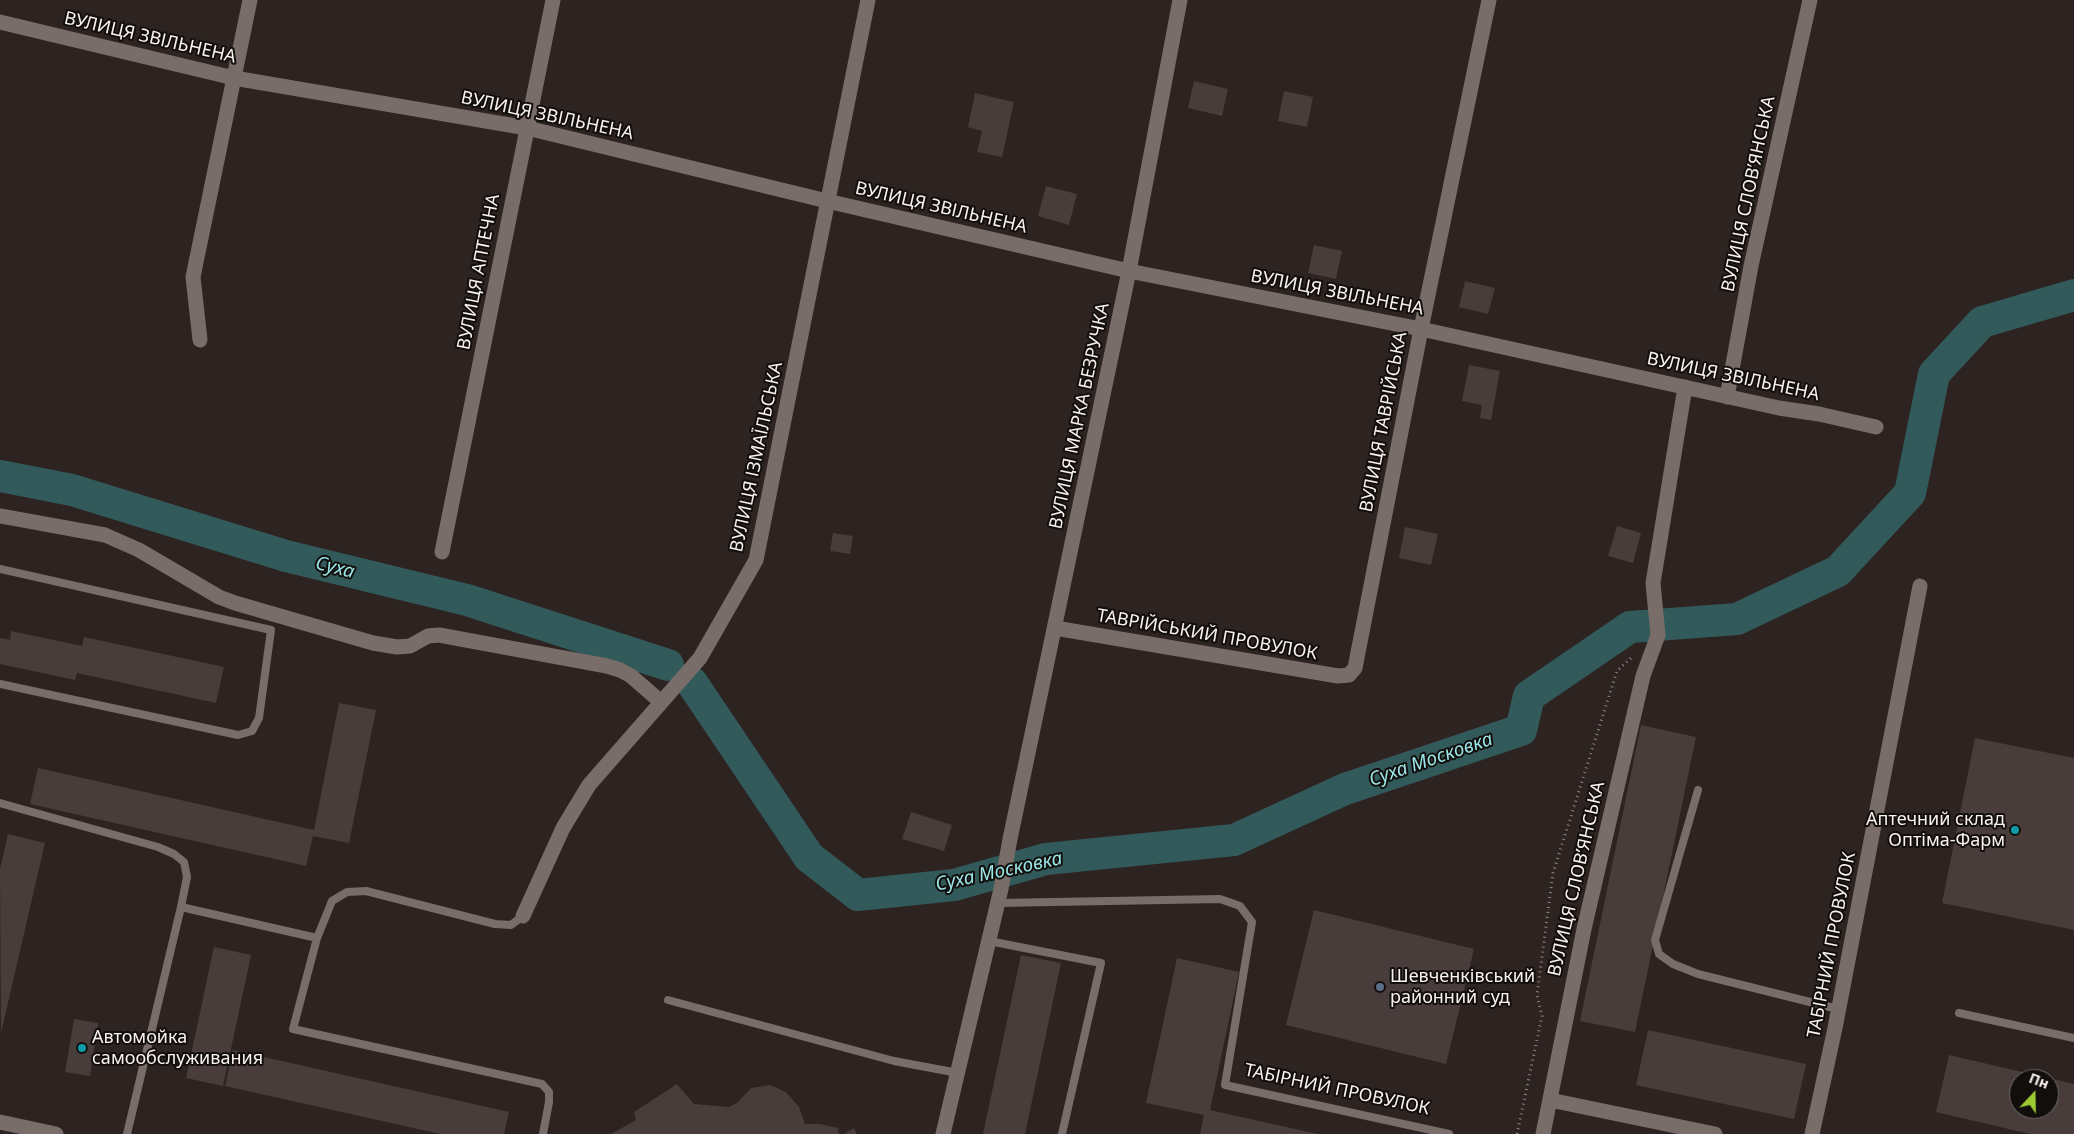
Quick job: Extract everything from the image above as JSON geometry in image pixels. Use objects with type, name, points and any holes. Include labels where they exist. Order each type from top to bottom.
[{"type":"street","points":[[200,340],[193,277],[250,0]]},
{"type":"street","name":"ВУЛИЦЯ АПТЕЧНА","points":[[442,552],[553,0]]},
{"type":"street","name":"ВУЛИЦЯ ІЗМАЇЛЬСЬКА","points":[[523,916],[563,828],[590,785],[700,658],[756,560],[868,0]]},
{"type":"street","name":"ВУЛИЦЯ МАРКА БЕЗРУЧКА","points":[[1000,896],[1010,839],[1129,271],[1180,0]]},
{"type":"street","name":"ВУЛИЦЯ ТАВРІЙСЬКА","points":[[1351,674],[1356,665],[1421,329],[1489,0]]},
{"type":"street","name":"ВУЛИЦЯ СЛОВ’ЯНСЬКА","points":[[1727,397],[1751,266],[1810,0]]},
{"type":"street","name":"ВУЛИЦЯ ЗВІЛЬНЕНА","points":[[0,22],[234,78],[527,128],[827,201],[1129,271],[1421,329],[1727,397],[1876,427]]},
{"type":"street","name":"ВУЛИЦЯ СЛОВ’ЯНСЬКА","points":[[1543,1134],[1584,929],[1643,676],[1658,635],[1653,583],[1685,387]]},
{"type":"street","points":[[0,516],[105,535],[122,541],[220,597],[235,603],[384,646],[410,646],[428,636],[439,635],[607,666],[631,676],[661,702]]},
{"type":"street","name":"ТАБІРНИЙ ПРОВУЛОК","points":[[1812,1134],[1880,800],[1920,586]]},
{"type":"street","name":"ТАВРІЙСЬКИЙ ПРОВУЛОК","points":[[1055,628],[1338,676],[1351,674]]},
{"type":"street","points":[[943,1134],[1000,896]]},
{"type":"street","points":[[1550,1100],[1715,1134]]},
{"type":"street","points":[[0,1122],[56,1134]]},
{"type":"lane","points":[[0,569],[272,630]]},
{"type":"lane","points":[[0,684],[238,735],[252,731],[259,718],[275,615]]},
{"type":"lane","points":[[1698,790],[1656,940],[1659,954],[1672,964],[1698,974],[1838,1009]]},
{"type":"lane","points":[[0,803],[158,847],[174,854],[184,862],[187,876],[181,907],[127,1134]]},
{"type":"lane","points":[[523,916],[511,925],[495,924],[366,891],[347,892],[332,901],[317,938],[293,1029],[542,1084],[549,1092],[549,1102],[542,1134]]},
{"type":"lane","name":"ТАБІРНИЙ ПРОВУЛОК","points":[[1000,896],[1220,900],[1240,906],[1252,922],[1225,1085],[1449,1134]]},
{"type":"lane","points":[[181,907],[317,938]]},
{"type":"lane","points":[[989,941],[1101,962],[1062,1134]]},
{"type":"lane","points":[[668,1000],[894,1061],[958,1073]]},
{"type":"lane","points":[[1959,1013],[2074,1038]]},
{"type":"path","points":[[1517,1134],[1542,1016],[1537,994],[1553,873],[1618,671],[1636,653]]},
{"type":"building","points":[[1194,81],[1228,89],[1222,116],[1188,108]]},
{"type":"building","points":[[1284,91],[1313,97],[1307,127],[1278,121]]},
{"type":"building","points":[[975,93],[1014,102],[1002,157],[977,152],[982,131],[968,127]]},
{"type":"building","points":[[1046,186],[1077,194],[1069,225],[1038,216]]},
{"type":"building","points":[[1314,245],[1342,251],[1336,279],[1308,273]]},
{"type":"building","points":[[1465,281],[1495,288],[1488,314],[1459,307]]},
{"type":"building","points":[[1469,365],[1500,371],[1491,420],[1480,418],[1482,405],[1462,401]]},
{"type":"building","points":[[1617,526],[1641,533],[1633,563],[1608,556]]},
{"type":"building","points":[[1405,527],[1438,534],[1431,565],[1399,558]]},
{"type":"building","points":[[833,533],[853,536],[850,554],[830,551]]},
{"type":"building","points":[[11,631],[82,646],[84,637],[224,667],[216,703],[77,673],[75,680],[0,664],[0,638],[10,640]]},
{"type":"building","points":[[339,703],[376,710],[349,843],[313,836],[306,866],[30,804],[38,768],[314,830]]},
{"type":"building","points":[[1641,725],[1696,737],[1635,1032],[1580,1021]]},
{"type":"building","name":"Аптечний склад Оптіма-Фарм","points":[[1975,738],[2074,758],[2074,930],[1942,903]]},
{"type":"building","points":[[911,812],[952,825],[944,851],[902,839]]},
{"type":"building","points":[[8,834],[45,843],[1,1033],[0,869]]},
{"type":"building","name":"Шевченківський районний суд","points":[[1314,910],[1474,949],[1446,1064],[1286,1025]]},
{"type":"building","points":[[214,947],[251,955],[223,1086],[186,1078]]},
{"type":"building","points":[[1021,955],[1061,963],[1025,1134],[983,1134]]},
{"type":"building","points":[[1177,958],[1239,972],[1210,1110],[1318,1134],[1200,1134],[1204,1115],[1146,1103]]},
{"type":"building","name":"Автомойка самообслуживания","points":[[74,1019],[98,1023],[90,1076],[65,1072]]},
{"type":"building","points":[[1648,1030],[1806,1064],[1794,1119],[1636,1085]]},
{"type":"building","points":[[233,1050],[509,1112],[504,1134],[440,1134],[225,1086]]},
{"type":"building","points":[[1949,1055],[2009,1069],[2009,1119],[2059,1119],[2059,1081],[2074,1084],[2074,1134],[2030,1134],[1936,1112]]},
{"type":"building","points":[[677,1084],[694,1104],[729,1107],[738,1102],[751,1088],[770,1085],[786,1092],[799,1107],[805,1124],[820,1124],[838,1128],[839,1134],[611,1134],[636,1120],[634,1112]]},
{"type":"building","points":[[854,1128],[857,1134],[844,1134]]},
{"type":"waterway","name":"Суха Московка","points":[[692,683],[809,857],[858,895],[954,885],[1046,859],[1234,840],[1345,789],[1521,730],[1529,696],[1630,627],[1737,619],[1838,571],[1910,493],[1934,374],[1982,322],[2074,295]]},
{"type":"waterway","name":"Суха","points":[[0,476],[72,490],[286,556],[467,600],[668,665]]},
{"type":"place","name":"Аптечний склад Оптіма-Фарм","points":[[2015,830]]},
{"type":"place","name":"Шевченківський районний суд","points":[[1380,987]]},
{"type":"place","name":"Автомойка самообслуживания","points":[[82,1048]]}]
